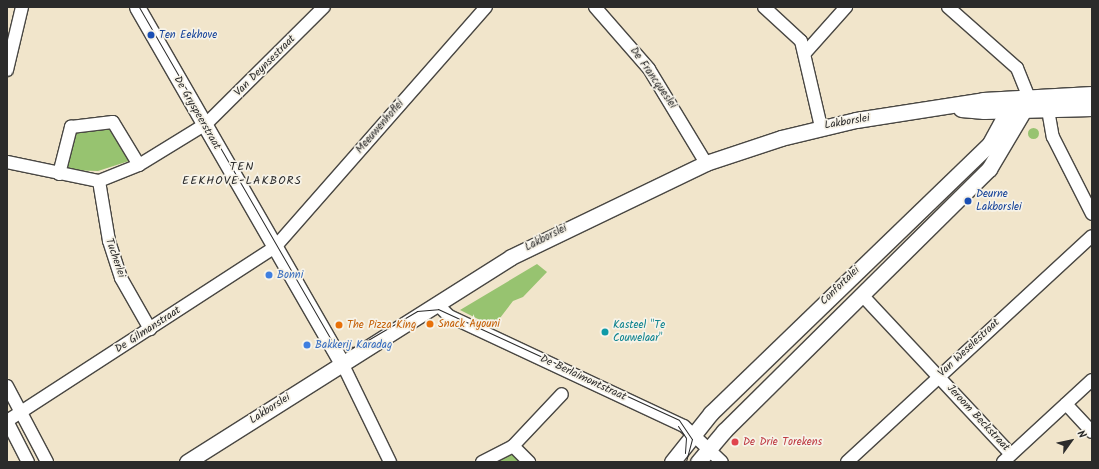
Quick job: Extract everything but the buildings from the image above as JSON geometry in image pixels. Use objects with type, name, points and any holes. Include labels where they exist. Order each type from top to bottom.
[{"type":"street","points":[[7,70],[22,7]]},
{"type":"street","name":"De Gryspeerstraat","points":[[137,7],[342,363]]},
{"type":"street","name":"Van Deynsestraat","points":[[99,181],[139,165],[204,125],[324,7]]},
{"type":"street","name":"Meeuwenhoflei","points":[[274,247],[486,7]]},
{"type":"street","name":"De Francqueslei","points":[[595,7],[649,69],[704,159]]},
{"type":"street","points":[[764,7],[801,41],[805,53],[806,72],[820,124]]},
{"type":"street","points":[[805,53],[846,7]]},
{"type":"street","points":[[948,7],[1017,68],[1027,104]]},
{"type":"street","name":"Lakborslei","points":[[187,462],[437,304],[555,234],[704,159],[820,124],[945,106],[1027,104],[1092,94]]},
{"type":"street","name":"Lakborslei","points":[[1027,104],[1048,110],[1092,108]]},
{"type":"street","name":"Confortalei","points":[[672,462],[692,433],[847,278],[991,152],[1027,104]]},
{"type":"street","name":"Confortalei","points":[[698,462],[709,448],[989,169],[991,152],[1010,105]]},
{"type":"street","points":[[1048,110],[1053,137],[1092,214]]},
{"type":"street","points":[[58,174],[71,127],[113,122],[139,165]]},
{"type":"street","points":[[7,162],[58,174],[99,181]]},
{"type":"street","name":"Tucherlei","points":[[99,181],[108,241],[122,278],[150,329]]},
{"type":"street","name":"Van Weselestraat","points":[[847,462],[938,376],[1092,236]]},
{"type":"street","name":"De Gilmanstraat","points":[[7,421],[274,247]]},
{"type":"street","name":"Jeroom Beckstraat","points":[[862,295],[938,376],[1007,458]]},
{"type":"street","name":"De Berlaimontstraat","points":[[437,304],[449,316],[644,406],[692,433],[722,462]]},
{"type":"street","points":[[342,363],[390,462]]},
{"type":"street","points":[[1007,458],[1092,380]]},
{"type":"street","points":[[7,386],[47,462]]},
{"type":"street","points":[[482,462],[513,446],[562,394]]},
{"type":"street","points":[[1066,404],[1092,432]]},
{"type":"street","points":[[7,421],[28,462]]},
{"type":"street","points":[[513,446],[529,462]]},
{"type":"green space","points":[[111,128],[129,161],[98,171],[67,170],[74,131]]},
{"type":"green space","points":[[1031,128],[1035,128],[1037,129],[1037,137],[1031,138],[1028,135],[1028,131]]},
{"type":"green space","points":[[537,264],[547,272],[523,297],[513,301],[500,318],[498,329],[460,310]]},
{"type":"green space","points":[[512,453],[519,462],[494,462]]},
{"type":"tram line","points":[[139,7],[331,340],[341,346],[356,347],[417,311],[438,309],[679,420],[692,439],[686,462]]},
{"type":"tram line","points":[[678,426],[686,438],[685,453]]},
{"type":"place","name":"Ten Eekhove","points":[[151,35]]},
{"type":"place","name":"Deurne Lakborslei","points":[[968,201]]},
{"type":"place","name":"Bonni","points":[[269,275]]},
{"type":"place","name":"Snack Ayouni","points":[[430,324]]},
{"type":"place","name":"The Pizza King","points":[[339,325]]},
{"type":"place","name":"Kasteel \"Te Couwelaar\"","points":[[605,332]]},
{"type":"place","name":"Bakkerij Karadag","points":[[307,345]]},
{"type":"place","name":"De Drie Torekens","points":[[735,442]]},
{"type":"district","name":"TEN EEKHOVE-LAKBORS","points":[[242,174]]}]
